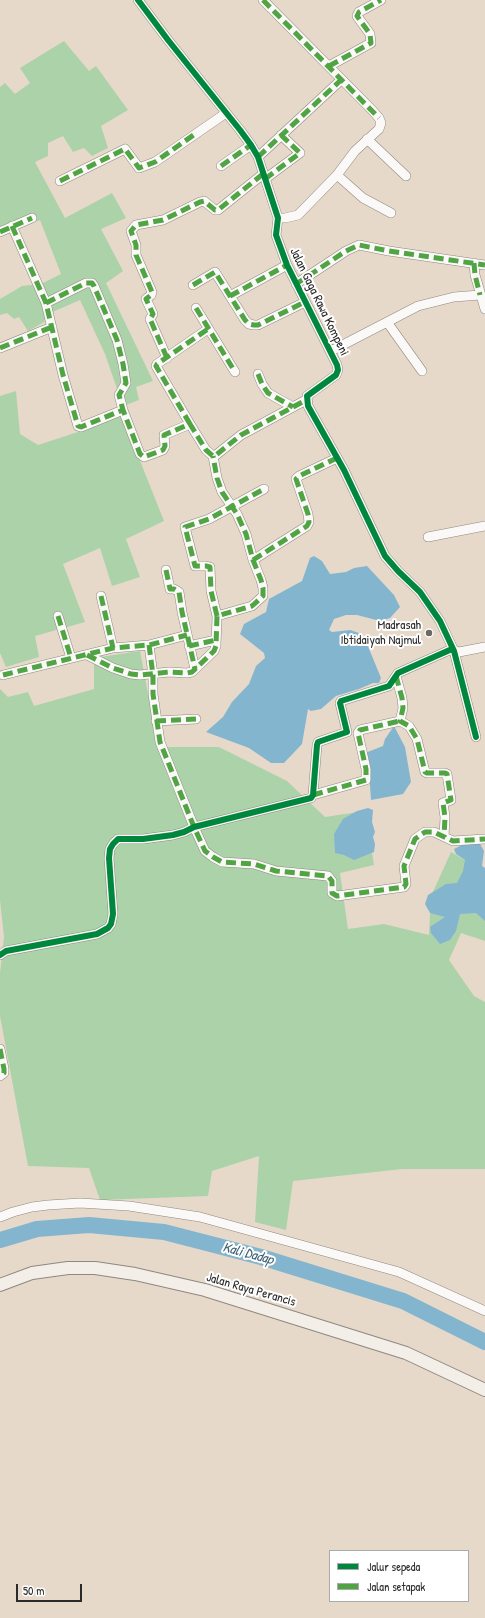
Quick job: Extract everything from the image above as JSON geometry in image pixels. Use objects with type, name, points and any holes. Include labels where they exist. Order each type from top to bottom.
[{"type":"street","name":"Jalan Gaga Rawa Kompeni","points":[[138,0],[251,145],[258,157],[278,218],[276,235],[287,265],[331,351],[338,370],[336,375],[310,392],[306,400],[241,435],[213,456]]},
{"type":"street","points":[[263,0],[379,118],[381,126],[355,151],[337,175],[298,215],[278,218]]},
{"type":"street","points":[[329,66],[371,43],[370,34],[357,16],[359,12],[382,0]]},
{"type":"street","points":[[258,157],[341,80]]},
{"type":"street","points":[[60,181],[125,149],[139,168],[155,162],[226,113]]},
{"type":"street","points":[[167,358],[150,319],[153,314],[146,299],[152,292],[136,255],[136,245],[131,231],[136,225],[164,220],[204,201],[215,210],[218,210],[300,153],[282,135]]},
{"type":"street","points":[[367,139],[406,176]]},
{"type":"street","points":[[221,166],[251,145]]},
{"type":"street","points":[[337,175],[363,198],[391,213]]},
{"type":"street","points":[[0,232],[32,218]]},
{"type":"street","points":[[12,226],[46,303],[63,376],[78,426],[81,427],[123,410]]},
{"type":"street","name":"Jalan Gaga Rawa Kompeni","points":[[296,284],[346,251],[358,245],[485,265]]},
{"type":"street","points":[[474,263],[475,275],[485,309]]},
{"type":"street","name":"Jalan Gaga Rawa Kompeni","points":[[230,296],[287,265]]},
{"type":"street","name":"Jalan Gaga Rawa Kompeni","points":[[193,285],[215,272],[245,320],[249,324],[254,325],[258,325],[305,302]]},
{"type":"street","points":[[46,303],[86,283],[92,283],[94,286],[117,340],[124,364],[126,386],[120,395],[123,410],[140,454],[144,457],[163,450],[165,446],[164,435],[190,424]]},
{"type":"street","points":[[331,351],[418,306],[454,297],[480,295]]},
{"type":"street","points":[[196,308],[235,372]]},
{"type":"street","points":[[387,322],[422,371]]},
{"type":"street","points":[[0,347],[52,328]]},
{"type":"street","points":[[208,329],[156,366],[206,450],[213,456],[217,478],[224,495],[237,514],[246,534],[253,560],[261,580],[264,593],[263,596],[252,606],[217,616]]},
{"type":"street","points":[[258,374],[268,393],[293,407]]},
{"type":"street","points":[[306,400],[337,458],[385,556],[428,601],[440,621],[453,650],[476,737]]},
{"type":"street","points":[[253,560],[307,526],[309,522],[308,514],[296,479],[299,476],[337,458]]},
{"type":"street","points":[[87,655],[114,668],[131,674],[153,675],[169,672],[187,673],[195,669],[214,651],[217,616],[211,591],[210,567],[195,566],[185,527],[209,519],[264,489]]},
{"type":"street","points":[[428,537],[485,526]]},
{"type":"street","points":[[166,570],[170,589],[174,589],[179,592],[195,669]]},
{"type":"street","points":[[101,596],[113,648]]},
{"type":"street","points":[[58,616],[71,658]]},
{"type":"street","points":[[3,675],[113,648],[150,645],[187,635]]},
{"type":"street","points":[[189,646],[216,640]]},
{"type":"street","points":[[150,645],[153,694],[160,742],[205,851],[222,862],[254,864],[276,871],[328,876],[332,880],[332,893],[337,896],[404,887],[406,884],[404,866],[415,839],[421,834],[434,832],[453,841],[485,839]]},
{"type":"street","points":[[313,795],[318,742],[347,732],[340,701],[389,686],[402,670],[453,650],[460,652],[485,647]]},
{"type":"street","points":[[396,676],[403,708],[400,721]]},
{"type":"street","points":[[156,721],[196,719]]},
{"type":"street","points":[[0,955],[6,951],[97,934],[104,931],[111,924],[113,914],[109,865],[110,849],[118,839],[142,839],[173,835],[194,827],[311,798],[313,795],[366,780],[366,770],[358,733],[360,730],[400,721],[409,726],[417,739],[425,772],[447,774],[451,800],[443,803],[446,817],[444,837]]},
{"type":"street","points":[[0,1048],[4,1069],[4,1073],[1,1075]]},
{"type":"street","points":[[0,1217],[32,1207],[80,1203],[129,1206],[200,1217],[398,1272],[485,1311]]},
{"type":"street","name":"Jalan Raya Perancis","points":[[0,1285],[32,1273],[68,1268],[95,1268],[135,1274],[205,1290],[406,1353],[485,1390]]},
{"type":"green space","points":[[64,41],[89,71],[96,66],[128,110],[101,126],[108,148],[92,156],[84,148],[73,152],[63,136],[48,143],[48,156],[35,162],[65,218],[112,193],[126,218],[101,229],[123,271],[106,283],[153,381],[136,387],[139,400],[123,406],[105,354],[80,300],[48,314],[44,322],[28,331],[19,317],[14,319],[7,313],[0,315],[0,299],[22,286],[41,284],[61,274],[40,220],[0,236],[0,87],[5,83],[15,94],[30,83],[20,68]]},
{"type":"green space","points":[[16,391],[20,434],[38,445],[81,431],[121,413],[164,521],[126,539],[140,577],[112,586],[100,548],[63,564],[85,622],[35,636],[39,657],[6,667],[0,653],[0,396]]},
{"type":"green space","points":[[140,651],[158,747],[219,747],[287,781],[325,817],[365,811],[374,865],[340,873],[348,929],[384,924],[429,935],[431,896],[451,852],[485,872],[485,941],[461,933],[449,960],[474,996],[485,1002],[485,1169],[402,1169],[293,1181],[286,1230],[255,1222],[259,1156],[212,1171],[208,1196],[100,1200],[89,1168],[28,1166],[0,1016],[0,973],[4,937],[0,900],[0,689],[8,697],[28,692],[34,706],[94,689],[94,658]]},
{"type":"water","points":[[314,556],[322,561],[330,574],[346,572],[354,568],[367,566],[394,595],[400,607],[390,618],[380,621],[357,615],[346,615],[334,619],[329,630],[332,632],[350,630],[359,633],[365,639],[381,678],[379,683],[373,683],[336,696],[321,709],[311,711],[308,709],[302,744],[284,763],[271,763],[249,748],[206,732],[223,717],[232,702],[249,684],[256,666],[265,658],[264,653],[240,634],[244,624],[266,612],[269,599],[302,581],[310,558]]},
{"type":"water","points":[[394,726],[405,747],[411,782],[403,794],[371,800],[369,771],[365,753],[383,746],[385,739]]},
{"type":"water","points":[[368,808],[373,810],[372,822],[375,832],[373,837],[375,844],[374,852],[354,860],[344,855],[335,853],[334,834],[343,819],[357,811]]},
{"type":"water","points":[[464,844],[480,844],[484,851],[482,866],[485,868],[485,921],[476,913],[460,914],[456,931],[450,940],[440,944],[431,933],[430,927],[445,917],[430,913],[425,904],[428,895],[446,884],[457,883],[463,871],[465,860],[456,854],[454,849]]},
{"type":"waterway","name":"Kali Dadap","points":[[0,1240],[37,1229],[89,1225],[164,1232],[261,1257],[403,1301],[485,1342]]},
{"type":"marked path","points":[[263,0],[379,118]]},
{"type":"marked path","points":[[329,66],[371,43],[370,34],[357,16],[359,12],[381,0]]},
{"type":"marked path","points":[[258,157],[341,80]]},
{"type":"marked path","points":[[60,181],[125,149],[139,168],[155,162],[195,134]]},
{"type":"marked path","points":[[265,179],[300,153],[281,135]]},
{"type":"marked path","points":[[221,166],[251,145]]},
{"type":"marked path","points":[[167,358],[150,319],[153,314],[146,299],[152,292],[136,255],[136,245],[131,231],[136,225],[163,220],[204,201],[215,210],[218,210],[263,174]]},
{"type":"marked path","points":[[0,232],[32,218]]},
{"type":"marked path","points":[[12,226],[46,303],[63,375],[78,426],[81,427],[123,410],[140,454],[144,457],[163,450],[165,446],[164,435],[190,424],[206,450],[213,456],[241,435],[306,400]]},
{"type":"marked path","points":[[296,284],[346,251],[359,245],[389,251],[485,265]]},
{"type":"marked path","points":[[474,263],[475,275],[480,295]]},
{"type":"marked path","points":[[230,296],[287,265]]},
{"type":"marked path","points":[[193,285],[215,272],[245,320],[249,324],[254,325],[258,325],[305,302]]},
{"type":"marked path","points":[[46,303],[86,283],[92,283],[117,340],[123,364],[126,383],[119,395],[123,410]]},
{"type":"marked path","points":[[196,308],[235,372]]},
{"type":"marked path","points":[[0,348],[52,327]]},
{"type":"marked path","points":[[190,424],[156,366],[208,329]]},
{"type":"marked path","points":[[258,374],[268,393],[293,407]]},
{"type":"marked path","points":[[87,655],[113,668],[131,674],[140,675],[169,672],[192,672],[214,651],[216,646],[217,616],[252,606],[263,596],[261,580],[253,560],[246,534],[237,514],[222,492],[217,478],[213,456]]},
{"type":"marked path","points":[[253,560],[307,526],[309,522],[308,514],[296,479],[299,476],[337,458]]},
{"type":"marked path","points":[[217,616],[211,591],[210,567],[195,566],[185,527],[209,519],[264,489]]},
{"type":"marked path","points":[[166,570],[170,589],[174,589],[179,592],[195,669]]},
{"type":"marked path","points":[[101,596],[113,648]]},
{"type":"marked path","points":[[58,616],[71,658]]},
{"type":"marked path","points":[[3,675],[113,648],[149,645],[187,635]]},
{"type":"marked path","points":[[189,646],[216,640]]},
{"type":"marked path","points":[[149,645],[153,675],[153,694],[160,742],[205,851],[213,857],[222,862],[254,864],[276,871],[328,876],[332,881],[332,893],[337,896],[404,887],[406,884],[404,866],[415,839],[425,832],[434,832],[453,841],[485,839]]},
{"type":"marked path","points":[[396,676],[403,708],[400,721],[409,726],[417,739],[425,772],[447,774],[451,800],[443,803],[445,817],[444,837]]},
{"type":"marked path","points":[[156,721],[196,719]]},
{"type":"marked path","points":[[313,795],[366,780],[366,769],[358,733],[360,730],[400,721]]},
{"type":"marked path","points":[[0,1049],[4,1069],[4,1073],[0,1076]]},
{"type":"cycle path","points":[[138,0],[240,130],[258,157],[278,218],[276,235],[287,265],[337,365],[338,370],[336,375],[307,396],[308,406],[344,470],[385,556],[420,592],[440,621],[454,651],[476,737]]},
{"type":"cycle path","points":[[0,955],[6,951],[97,934],[108,928],[111,924],[113,914],[109,858],[110,849],[118,839],[143,839],[173,835],[194,827],[311,798],[313,795],[318,742],[347,732],[340,703],[341,701],[389,686],[398,673],[452,649]]},
{"type":"place","name":"Madrasah Ibtidaiyah Najmul","points":[[429,633]]}]
